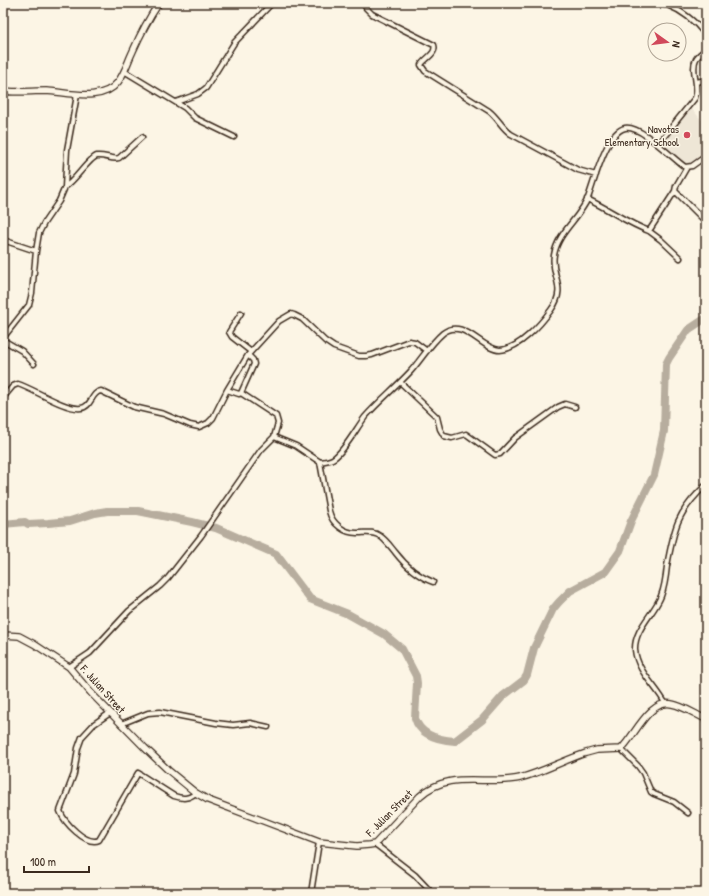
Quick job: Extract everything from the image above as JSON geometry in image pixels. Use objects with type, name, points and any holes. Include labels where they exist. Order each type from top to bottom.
[{"type":"street","points":[[3,91],[48,91],[77,95],[93,94],[110,88],[119,82],[141,35],[159,3]]},
{"type":"street","points":[[176,102],[198,94],[206,88],[234,43],[272,3]]},
{"type":"street","points":[[364,3],[366,8],[372,14],[434,45],[434,52],[422,63],[421,67],[425,71],[489,111],[496,117],[503,128],[511,134],[578,170],[596,174]]},
{"type":"street","points":[[667,5],[690,17],[706,34]]},
{"type":"street","points":[[658,144],[695,98],[695,62],[706,49]]},
{"type":"street","points":[[124,71],[187,109],[195,118],[234,138]]},
{"type":"street","points":[[696,82],[706,80]]},
{"type":"street","points":[[34,364],[22,352],[3,339],[29,304],[36,251],[41,228],[59,201],[65,187],[67,150],[77,95]]},
{"type":"street","points":[[320,462],[335,457],[373,408],[416,365],[439,337],[449,330],[468,333],[490,347],[501,350],[514,346],[544,319],[557,300],[559,284],[553,263],[555,250],[561,237],[582,210],[588,199],[596,174],[608,146],[621,130],[625,128],[635,130],[658,144],[687,167],[692,166],[706,156]]},
{"type":"street","points":[[65,187],[74,182],[94,157],[100,156],[115,159],[119,158],[142,137]]},
{"type":"street","points":[[649,231],[675,191],[677,184],[687,167]]},
{"type":"street","points":[[675,191],[706,222]]},
{"type":"street","points":[[588,199],[610,210],[631,224],[649,231],[680,258]]},
{"type":"street","points":[[3,240],[36,251]]},
{"type":"street","points":[[241,313],[229,332],[232,337],[249,353],[254,364],[241,393]]},
{"type":"street","points":[[3,398],[11,387],[18,384],[59,402],[80,408],[86,406],[96,392],[101,391],[134,407],[164,414],[190,425],[199,427],[208,423],[213,418],[227,390],[249,353],[279,321],[291,314],[294,314],[302,319],[334,348],[359,356],[366,356],[409,341],[415,342],[427,351]]},
{"type":"street","points":[[400,382],[435,415],[444,436],[452,438],[466,434],[489,452],[497,455],[520,435],[558,407],[567,404],[575,407]]},
{"type":"street","points":[[70,666],[90,653],[129,610],[160,586],[177,568],[261,450],[274,437],[278,420],[276,416],[241,393],[239,394],[227,390]]},
{"type":"street","points":[[274,437],[296,446],[320,462],[330,514],[338,526],[350,532],[372,532],[379,535],[417,574],[433,582]]},
{"type":"street","points":[[665,703],[640,668],[636,654],[636,640],[639,632],[660,598],[674,535],[680,516],[691,499],[706,485]]},
{"type":"street","name":"F. Julian Street","points":[[3,635],[19,636],[70,666],[110,713],[168,770],[196,793],[208,800],[319,842],[357,846],[369,846],[375,844],[420,796],[428,789],[437,785],[452,781],[518,778],[586,753],[621,749]]},
{"type":"street","points":[[688,813],[674,802],[651,792],[638,766],[621,749],[651,711],[665,703],[673,704],[706,719]]},
{"type":"street","points":[[121,724],[148,713],[160,712],[216,723],[233,725],[250,723],[268,727]]},
{"type":"street","points":[[110,713],[86,732],[80,742],[74,774],[60,811],[68,824],[87,840],[96,842],[138,773],[180,798],[189,798],[196,793]]},
{"type":"street","points":[[310,893],[319,842]]},
{"type":"street","points":[[375,844],[415,875],[432,893]]},
{"type":"shaded area","name":"Navotas Elementary School","points":[[690,107],[706,125],[706,154],[695,164],[687,166],[661,145]]},
{"type":"waterway","points":[[3,524],[70,521],[95,513],[107,511],[138,511],[216,528],[276,554],[310,599],[348,614],[384,634],[402,649],[416,676],[415,718],[417,724],[431,736],[443,740],[455,741],[482,720],[503,696],[524,680],[527,675],[534,648],[553,609],[559,602],[570,591],[605,572],[620,551],[631,521],[654,475],[664,431],[666,364],[688,330],[706,318]]},
{"type":"place","name":"Navotas Elementary School","points":[[687,135]]}]
